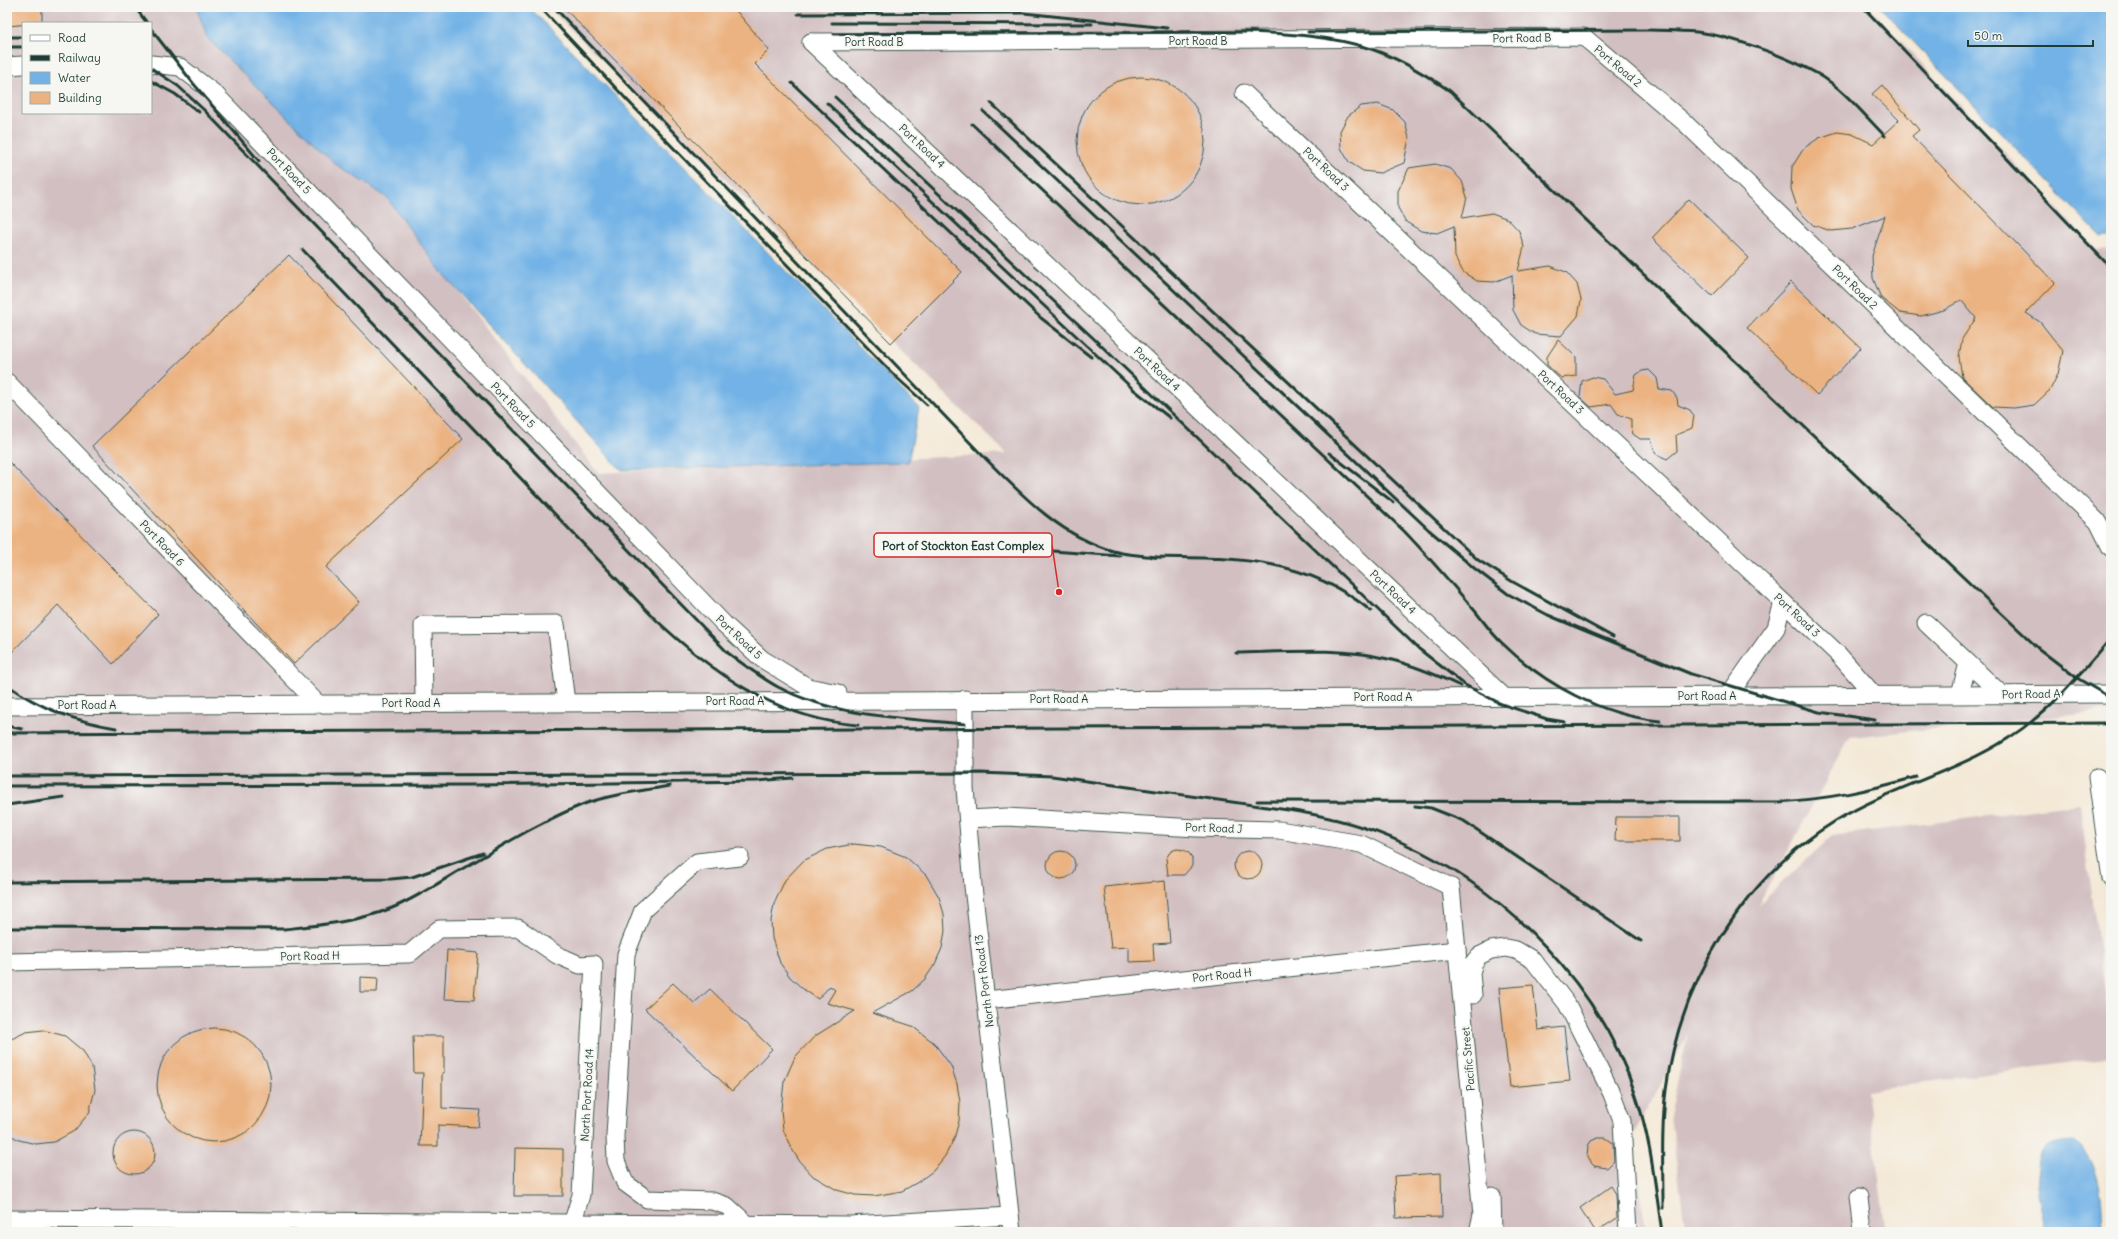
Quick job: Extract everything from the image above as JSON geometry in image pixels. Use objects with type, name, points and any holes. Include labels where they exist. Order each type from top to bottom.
[{"type":"street","name":"Port Road B","points":[[811,42],[1584,37]]},
{"type":"street","name":"Port Road 2","points":[[1584,37],[1685,123],[2098,522],[2111,548]]},
{"type":"street","name":"Port Road 4","points":[[811,42],[1503,696]]},
{"type":"street","name":"Port Road 5","points":[[152,64],[180,67],[214,93],[724,624],[762,659],[808,687],[871,700]]},
{"type":"street","points":[[7,66],[22,66]]},
{"type":"street","name":"Port Road 3","points":[[1244,93],[1838,654],[1874,694]]},
{"type":"street","name":"Port Road 6","points":[[7,382],[317,704]]},
{"type":"street","points":[[1728,696],[1776,628],[1783,602]]},
{"type":"street","points":[[1926,623],[2002,694]]},
{"type":"street","points":[[424,703],[423,625],[556,624],[566,702]]},
{"type":"street","points":[[1960,694],[1968,663]]},
{"type":"street","name":"Port Road A","points":[[7,706],[1503,696],[2111,694]]},
{"type":"street","name":"North Port Road 13","points":[[965,700],[965,788],[986,1000],[1011,1224]]},
{"type":"street","points":[[2097,777],[2111,879]]},
{"type":"street","name":"Port Road J","points":[[968,819],[1007,817],[1196,828],[1279,830],[1361,844],[1451,887]]},
{"type":"street","points":[[740,857],[697,862],[643,910],[626,954],[615,1136],[616,1161],[625,1183],[647,1199],[712,1201],[727,1206],[747,1224]]},
{"type":"street","name":"Pacific Street","points":[[1451,887],[1482,1215],[1478,1232]]},
{"type":"street","name":"Port Road H","points":[[7,962],[409,954],[439,929],[518,928],[557,955],[580,965],[594,964]]},
{"type":"street","points":[[1493,1232],[1494,1215],[1471,972],[1474,962],[1479,956],[1492,950],[1506,948],[1516,950],[1533,960],[1567,1004],[1612,1094],[1622,1121],[1628,1232]]},
{"type":"street","name":"Port Road H","points":[[986,1000],[1458,950]]},
{"type":"street","name":"North Port Road 14","points":[[572,1224],[582,1195],[594,964]]},
{"type":"street","points":[[1858,1196],[1863,1232]]},
{"type":"street","points":[[7,1219],[572,1224],[1011,1224]]},
{"type":"shaded area","points":[[7,7],[238,7],[598,473],[1007,454],[548,7],[1869,7],[2096,250],[2111,249],[2111,711],[1850,737],[1758,905],[1832,836],[2080,804],[2111,1037],[2111,1057],[1867,1090],[1886,1232],[1686,1232],[1670,1116],[1688,1034],[1633,1135],[1646,1232],[7,1232]]},
{"type":"water","points":[[196,7],[529,7],[919,408],[908,462],[621,470],[442,273],[386,197],[334,163],[208,39]]},
{"type":"water","points":[[1880,7],[2111,7],[2111,237],[2101,237]]},
{"type":"water","points":[[2073,1141],[2083,1149],[2090,1158],[2095,1170],[2101,1194],[2103,1232],[2046,1232],[2038,1190],[2037,1167],[2039,1157],[2043,1150],[2049,1145]]},
{"type":"building","points":[[7,7],[42,7],[42,22],[22,22],[22,25],[7,26]]},
{"type":"building","points":[[563,7],[733,7],[769,50],[755,64],[962,272],[891,343]]},
{"type":"building","points":[[1141,77],[1165,82],[1186,96],[1200,117],[1205,141],[1200,165],[1186,186],[1165,200],[1141,205],[1117,200],[1096,186],[1082,165],[1077,141],[1082,117],[1096,96],[1117,82]]},
{"type":"building","points":[[1882,85],[1919,130],[1912,136],[2055,283],[2026,313],[2040,322],[2063,351],[2058,374],[2050,390],[2034,405],[2014,408],[1993,407],[1962,377],[1959,357],[1962,339],[1976,318],[1961,300],[1944,310],[1921,316],[1900,313],[1881,298],[1873,278],[1872,256],[1885,216],[1852,229],[1831,231],[1813,225],[1798,210],[1791,189],[1792,167],[1804,148],[1819,138],[1837,132],[1852,134],[1873,144],[1899,120],[1872,94]]},
{"type":"building","points":[[1378,104],[1393,110],[1405,122],[1409,138],[1404,163],[1380,173],[1363,171],[1349,162],[1341,148],[1340,131],[1348,116],[1361,106]]},
{"type":"building","points":[[1435,164],[1451,169],[1462,181],[1467,197],[1462,218],[1492,213],[1508,219],[1519,231],[1524,247],[1518,271],[1550,266],[1566,272],[1577,284],[1581,300],[1578,316],[1561,336],[1535,334],[1521,325],[1513,310],[1512,275],[1494,282],[1477,281],[1463,272],[1455,257],[1454,226],[1437,233],[1421,231],[1406,222],[1398,208],[1398,191],[1409,168]]},
{"type":"building","points":[[1689,199],[1749,258],[1712,296],[1652,238]]},
{"type":"building","points":[[289,255],[463,439],[326,567],[359,602],[294,664],[92,446]]},
{"type":"building","points":[[1791,282],[1861,348],[1817,395],[1747,328]]},
{"type":"building","points":[[1558,340],[1576,357],[1576,376],[1561,378],[1547,365],[1547,357]]},
{"type":"building","points":[[1649,370],[1657,378],[1659,389],[1672,391],[1677,398],[1678,405],[1690,410],[1694,416],[1692,428],[1676,435],[1677,451],[1667,459],[1656,454],[1651,439],[1640,439],[1633,434],[1631,419],[1618,414],[1611,404],[1591,407],[1580,397],[1582,381],[1593,377],[1603,379],[1615,394],[1633,390],[1636,375],[1642,371]]},
{"type":"building","points":[[7,460],[158,614],[113,664],[58,605],[7,657]]},
{"type":"building","points":[[1616,817],[1680,817],[1680,841],[1615,841]]},
{"type":"building","points":[[854,844],[881,847],[906,857],[926,875],[939,897],[944,914],[945,931],[942,948],[935,964],[925,979],[912,991],[872,1013],[912,1026],[934,1043],[951,1066],[957,1084],[960,1102],[959,1121],[954,1139],[945,1156],[933,1171],[902,1191],[874,1196],[855,1195],[837,1190],[813,1176],[800,1162],[790,1146],[783,1129],[781,1110],[784,1082],[795,1057],[815,1036],[855,1011],[827,1003],[835,990],[830,986],[818,999],[803,989],[790,977],[780,963],[772,938],[771,921],[774,904],[785,880],[803,861],[827,849]]},
{"type":"building","points":[[1177,849],[1184,850],[1189,853],[1192,858],[1192,866],[1184,875],[1168,875],[1166,858],[1171,851]]},
{"type":"building","points":[[1061,851],[1071,855],[1075,865],[1071,875],[1061,879],[1051,875],[1047,865],[1051,855]]},
{"type":"building","points":[[1248,851],[1258,855],[1262,865],[1258,875],[1248,879],[1238,875],[1234,865],[1238,855]]},
{"type":"building","points":[[1165,881],[1170,943],[1153,944],[1154,961],[1129,962],[1129,947],[1111,948],[1104,887]]},
{"type":"building","points":[[447,950],[478,953],[474,1000],[444,999]]},
{"type":"building","points":[[360,977],[378,978],[377,992],[360,992]]},
{"type":"building","points":[[673,983],[694,1003],[710,989],[772,1049],[732,1091],[645,1009]]},
{"type":"building","points":[[1533,985],[1538,1030],[1564,1027],[1570,1081],[1510,1087],[1499,988]]},
{"type":"building","points":[[214,1028],[225,1029],[236,1033],[246,1038],[254,1045],[261,1053],[266,1063],[270,1074],[270,1096],[266,1107],[261,1117],[254,1125],[246,1132],[236,1137],[225,1141],[214,1142],[203,1141],[192,1137],[182,1132],[174,1125],[167,1117],[162,1107],[158,1096],[157,1085],[158,1074],[162,1063],[167,1053],[174,1045],[182,1038],[192,1033],[203,1029]]},
{"type":"building","points":[[43,1030],[65,1036],[83,1051],[92,1067],[95,1090],[89,1113],[74,1131],[54,1142],[36,1144],[19,1140],[7,1133],[7,1041],[26,1032]]},
{"type":"building","points":[[413,1036],[444,1036],[442,1108],[480,1110],[478,1127],[438,1125],[438,1146],[420,1146],[423,1073],[414,1073]]},
{"type":"building","points":[[130,1132],[138,1132],[146,1135],[152,1141],[155,1153],[152,1165],[146,1171],[138,1174],[130,1174],[122,1171],[116,1165],[113,1157],[113,1149],[116,1141],[122,1135]]},
{"type":"building","points":[[1598,1138],[1606,1138],[1613,1143],[1614,1161],[1607,1168],[1594,1166],[1587,1158],[1588,1146],[1591,1141]]},
{"type":"building","points":[[515,1148],[563,1149],[563,1196],[514,1196]]},
{"type":"building","points":[[1441,1173],[1442,1217],[1396,1218],[1394,1176]]},
{"type":"building","points":[[1611,1186],[1616,1194],[1617,1218],[1596,1232],[1580,1208]]},
{"type":"railway","points":[[135,7],[146,22]]},
{"type":"railway","points":[[540,7],[627,100],[895,376],[927,405]]},
{"type":"railway","points":[[554,7],[979,452],[1024,497],[1057,523],[1075,535],[1093,544],[1113,551],[1156,557]]},
{"type":"railway","points":[[1863,7],[2111,268]]},
{"type":"railway","points":[[798,14],[1024,13],[1167,28]]},
{"type":"railway","points":[[832,23],[1092,24]]},
{"type":"railway","points":[[152,30],[193,83],[259,161]]},
{"type":"railway","points":[[1308,32],[1666,30],[1711,34],[1759,48],[1806,67],[1818,74],[1837,87],[1885,136]]},
{"type":"railway","points":[[1250,32],[1325,38],[1368,48],[1390,56],[1410,66],[1450,91],[2039,649],[2077,678],[2111,698]]},
{"type":"railway","points":[[834,34],[1254,32]]},
{"type":"railway","points":[[7,37],[22,37]]},
{"type":"railway","points":[[7,47],[22,47]]},
{"type":"railway","points":[[152,69],[178,86],[204,110],[728,653],[758,675],[778,687],[822,705],[893,718],[965,724]]},
{"type":"railway","points":[[152,82],[175,94],[199,112]]},
{"type":"railway","points":[[792,83],[1041,318],[1091,357]]},
{"type":"railway","points":[[835,97],[1091,336],[1419,649],[1465,685],[1503,705]]},
{"type":"railway","points":[[827,103],[1133,389],[1170,418]]},
{"type":"railway","points":[[991,103],[1478,560],[1513,582],[1613,637]]},
{"type":"railway","points":[[983,111],[1429,530],[1508,594],[1548,615],[1691,674],[1819,712],[1875,720]]},
{"type":"railway","points":[[972,124],[1404,531],[1449,581],[1495,636],[1519,658],[1555,685],[1595,705],[1638,718],[1660,721]]},
{"type":"railway","points":[[303,250],[653,617],[675,637],[722,674],[772,703],[828,721],[858,725]]},
{"type":"railway","points":[[1329,453],[1393,502]]},
{"type":"railway","points":[[1012,548],[1120,556]]},
{"type":"railway","points":[[1152,557],[1240,560],[1294,570],[1320,580],[1346,593],[1371,611]]},
{"type":"railway","points":[[1663,1208],[1663,1119],[1666,1090],[1674,1050],[1685,1010],[1701,972],[1722,936],[1745,902],[1773,871],[1803,844],[1837,820],[1879,798],[1987,751],[2022,729],[2063,693],[2111,638]]},
{"type":"railway","points":[[1236,653],[1313,651],[1370,655],[1416,667],[1460,686]]},
{"type":"railway","points":[[7,685],[33,701],[59,713],[86,722],[116,728]]},
{"type":"railway","points":[[1498,703],[1547,719],[1565,722]]},
{"type":"railway","points":[[7,733],[2111,723]]},
{"type":"railway","points":[[7,726],[22,729]]},
{"type":"railway","points":[[7,776],[980,773],[1052,776],[1288,810],[1347,822],[1403,843],[1441,863],[1478,887],[1513,915],[1545,946],[1574,980],[1599,1017],[1620,1056],[1636,1096],[1649,1146],[1662,1232]]},
{"type":"railway","points":[[1257,801],[1778,802],[1848,794],[1916,777]]},
{"type":"railway","points":[[7,786],[473,785],[757,781],[792,778]]},
{"type":"railway","points":[[7,928],[284,929],[352,920],[379,913],[408,901],[518,836],[567,811],[584,804],[616,795],[670,786]]},
{"type":"railway","points":[[7,805],[64,797]]},
{"type":"railway","points":[[1415,806],[1431,808],[1464,821],[1641,941]]},
{"type":"railway","points":[[7,882],[391,879],[412,877],[483,853]]},
{"type":"place","name":"Port of Stockton East Complex","points":[[1059,592]]}]
